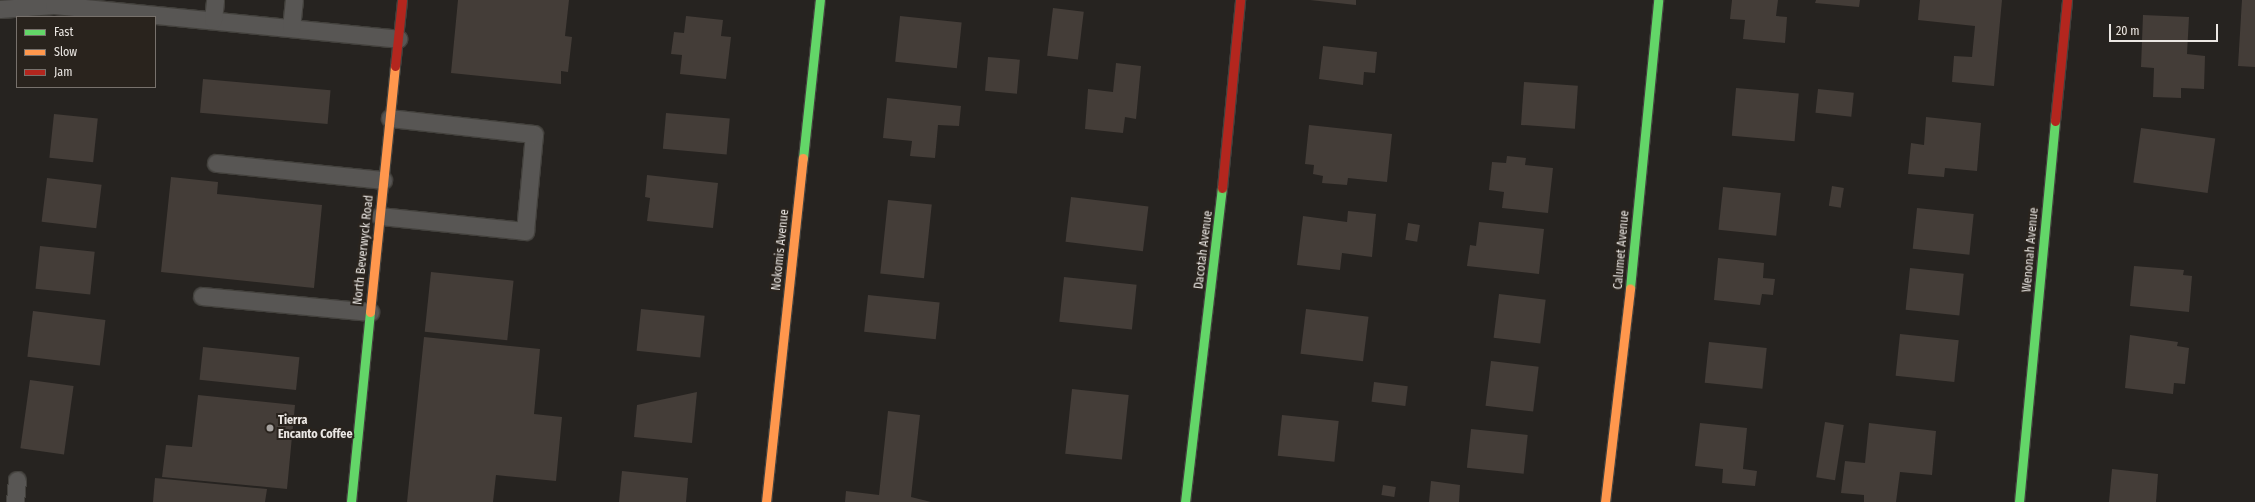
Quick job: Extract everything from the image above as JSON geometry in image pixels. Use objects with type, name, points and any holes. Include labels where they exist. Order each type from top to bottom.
[{"type":"street","name":"North Beverwyck Road","points":[[351,502],[402,0]]},
{"type":"street","name":"Nokomis Avenue","points":[[766,502],[820,0]]},
{"type":"street","name":"Dacotah Avenue","points":[[1185,502],[1220,211],[1240,0]]},
{"type":"street","name":"Calumet Avenue","points":[[1605,502],[1629,301],[1658,0]]},
{"type":"street","name":"Wenonah Avenue","points":[[2019,502],[2067,0]]},
{"type":"lane","points":[[213,20],[215,0]]},
{"type":"lane","points":[[291,28],[294,0]]},
{"type":"lane","points":[[0,9],[55,3],[134,6],[213,20],[398,39]]},
{"type":"lane","points":[[380,216],[525,231],[534,134],[390,118]]},
{"type":"lane","points":[[216,163],[384,180]]},
{"type":"lane","points":[[202,296],[370,312]]},
{"type":"lane","points":[[15,502],[18,480]]},
{"type":"building","points":[[458,0],[569,0],[565,36],[572,37],[568,72],[561,71],[561,84],[451,73]]},
{"type":"building","points":[[1310,0],[1356,0],[1356,5]]},
{"type":"building","points":[[1732,0],[1778,0],[1776,16],[1787,17],[1785,43],[1743,39],[1745,20],[1730,19]]},
{"type":"building","points":[[1816,0],[1860,0],[1859,7],[1815,3]]},
{"type":"building","points":[[1920,0],[2002,0],[1994,86],[1952,82],[1954,56],[1972,57],[1975,26],[1918,20]]},
{"type":"building","points":[[2242,0],[2255,0],[2255,67],[2238,66]]},
{"type":"building","points":[[1053,8],[1084,12],[1078,59],[1047,56]]},
{"type":"building","points":[[2143,15],[2189,17],[2187,54],[2205,56],[2204,89],[2181,88],[2181,98],[2153,97],[2154,68],[2141,67]]},
{"type":"building","points":[[686,16],[723,20],[721,36],[731,37],[726,79],[680,74],[682,55],[671,54],[674,32],[684,33]]},
{"type":"building","points":[[900,16],[962,22],[957,68],[895,62]]},
{"type":"building","points":[[1323,46],[1377,52],[1375,73],[1364,72],[1363,85],[1319,79]]},
{"type":"building","points":[[988,57],[1020,60],[1017,94],[985,91]]},
{"type":"building","points":[[1116,63],[1141,66],[1136,119],[1125,117],[1123,133],[1085,129],[1088,89],[1113,92]]},
{"type":"building","points":[[203,79],[331,90],[328,124],[200,113]]},
{"type":"building","points":[[1524,82],[1578,86],[1575,129],[1521,125]]},
{"type":"building","points":[[1736,88],[1799,93],[1795,141],[1732,136]]},
{"type":"building","points":[[1818,89],[1854,93],[1851,117],[1815,113]]},
{"type":"building","points":[[887,98],[961,106],[959,126],[938,125],[935,158],[910,156],[912,141],[883,138]]},
{"type":"building","points":[[666,113],[730,119],[727,154],[663,149]]},
{"type":"building","points":[[54,114],[98,119],[93,162],[49,158]]},
{"type":"building","points":[[1926,117],[1981,123],[1977,171],[1945,168],[1944,177],[1908,174],[1911,143],[1924,145]]},
{"type":"building","points":[[1309,125],[1392,134],[1387,182],[1348,178],[1347,185],[1322,183],[1323,176],[1313,174],[1314,165],[1305,164]]},
{"type":"building","points":[[2141,128],[2215,138],[2208,193],[2133,182]]},
{"type":"building","points":[[1507,156],[1526,158],[1525,165],[1553,168],[1548,213],[1502,208],[1504,192],[1489,190],[1492,162],[1506,163]]},
{"type":"building","points":[[647,175],[718,183],[713,228],[647,221],[650,198],[645,197]]},
{"type":"building","points":[[171,177],[218,182],[217,194],[322,205],[314,288],[161,272]]},
{"type":"building","points":[[47,178],[102,185],[96,228],[42,222]]},
{"type":"building","points":[[1832,186],[1844,188],[1841,208],[1829,206]]},
{"type":"building","points":[[1723,187],[1781,193],[1776,236],[1719,230]]},
{"type":"building","points":[[1071,197],[1148,207],[1143,251],[1066,242]]},
{"type":"building","points":[[888,200],[932,205],[924,278],[880,274]]},
{"type":"building","points":[[1917,208],[1974,214],[1969,255],[1913,249]]},
{"type":"building","points":[[1348,211],[1376,214],[1372,257],[1342,253],[1340,270],[1297,265],[1303,216],[1347,222]]},
{"type":"building","points":[[1479,222],[1544,229],[1539,274],[1467,266],[1470,245],[1476,246]]},
{"type":"building","points":[[1408,223],[1420,225],[1417,242],[1405,240]]},
{"type":"building","points":[[40,246],[95,252],[90,295],[36,289]]},
{"type":"building","points":[[1718,258],[1764,263],[1763,278],[1775,279],[1773,295],[1762,294],[1760,305],[1714,300]]},
{"type":"building","points":[[2134,266],[2184,270],[2183,275],[2192,276],[2189,312],[2130,306]]},
{"type":"building","points":[[1910,268],[1964,274],[1959,315],[1906,310]]},
{"type":"building","points":[[431,272],[514,281],[507,340],[425,332]]},
{"type":"building","points":[[1064,277],[1137,285],[1132,329],[1059,322]]},
{"type":"building","points":[[1499,294],[1546,300],[1540,343],[1494,338]]},
{"type":"building","points":[[868,295],[940,303],[936,339],[864,332]]},
{"type":"building","points":[[641,309],[705,316],[700,357],[637,351]]},
{"type":"building","points":[[1306,309],[1369,317],[1363,361],[1301,354]]},
{"type":"building","points":[[33,311],[105,320],[100,366],[27,357]]},
{"type":"building","points":[[1900,334],[1959,340],[1954,382],[1896,376]]},
{"type":"building","points":[[2130,335],[2178,342],[2177,346],[2189,348],[2185,384],[2174,383],[2173,394],[2125,388]]},
{"type":"building","points":[[424,337],[540,349],[534,414],[562,417],[556,481],[496,475],[493,502],[407,502]]},
{"type":"building","points":[[1709,342],[1767,348],[1762,389],[1705,383]]},
{"type":"building","points":[[203,347],[299,357],[296,390],[200,380]]},
{"type":"building","points":[[1491,361],[1539,367],[1533,412],[1486,406]]},
{"type":"building","points":[[30,380],[74,386],[64,454],[20,448]]},
{"type":"building","points":[[1374,382],[1408,386],[1405,406],[1372,402]]},
{"type":"building","points":[[1072,389],[1129,395],[1122,460],[1065,454]]},
{"type":"building","points":[[697,392],[692,443],[634,437],[637,405]]},
{"type":"building","points":[[198,395],[295,405],[287,489],[162,477],[166,445],[192,447]]},
{"type":"building","points":[[888,411],[920,415],[911,497],[931,502],[845,502],[846,491],[879,495]]},
{"type":"building","points":[[1282,415],[1339,421],[1334,462],[1278,456]]},
{"type":"building","points":[[1825,422],[1844,425],[1835,480],[1816,477]]},
{"type":"building","points":[[1700,423],[1747,428],[1743,469],[1757,471],[1755,486],[1722,483],[1723,469],[1695,466]]},
{"type":"building","points":[[1869,423],[1936,431],[1932,475],[1900,472],[1896,502],[1864,502],[1864,495],[1841,493],[1845,461],[1865,463]]},
{"type":"building","points":[[1471,429],[1528,435],[1524,474],[1467,468]]},
{"type":"building","points":[[2112,469],[2158,474],[2156,502],[2109,502]]},
{"type":"building","points":[[622,471],[688,478],[686,502],[619,502]]},
{"type":"building","points":[[155,478],[267,489],[265,502],[153,502]]},
{"type":"building","points":[[1431,481],[1460,485],[1459,502],[1429,502]]},
{"type":"building","points":[[1383,485],[1396,487],[1394,497],[1381,495]]},
{"type":"traffic: fast","points":[[803,158],[820,0]]},
{"type":"traffic: fast","points":[[1630,288],[1658,0]]},
{"type":"traffic: fast","points":[[2019,502],[2055,121]]},
{"type":"traffic: fast","points":[[1185,502],[1222,188]]},
{"type":"traffic: fast","points":[[351,502],[370,312]]},
{"type":"traffic: slow","points":[[370,312],[395,66]]},
{"type":"traffic: slow","points":[[766,502],[803,158]]},
{"type":"traffic: slow","points":[[1605,502],[1630,288]]},
{"type":"traffic: jam","points":[[395,66],[402,0]]},
{"type":"traffic: jam","points":[[1222,188],[1240,0]]},
{"type":"traffic: jam","points":[[2055,121],[2067,0]]},
{"type":"place","name":"Tierra Encanto Coffee","points":[[270,428]]}]
